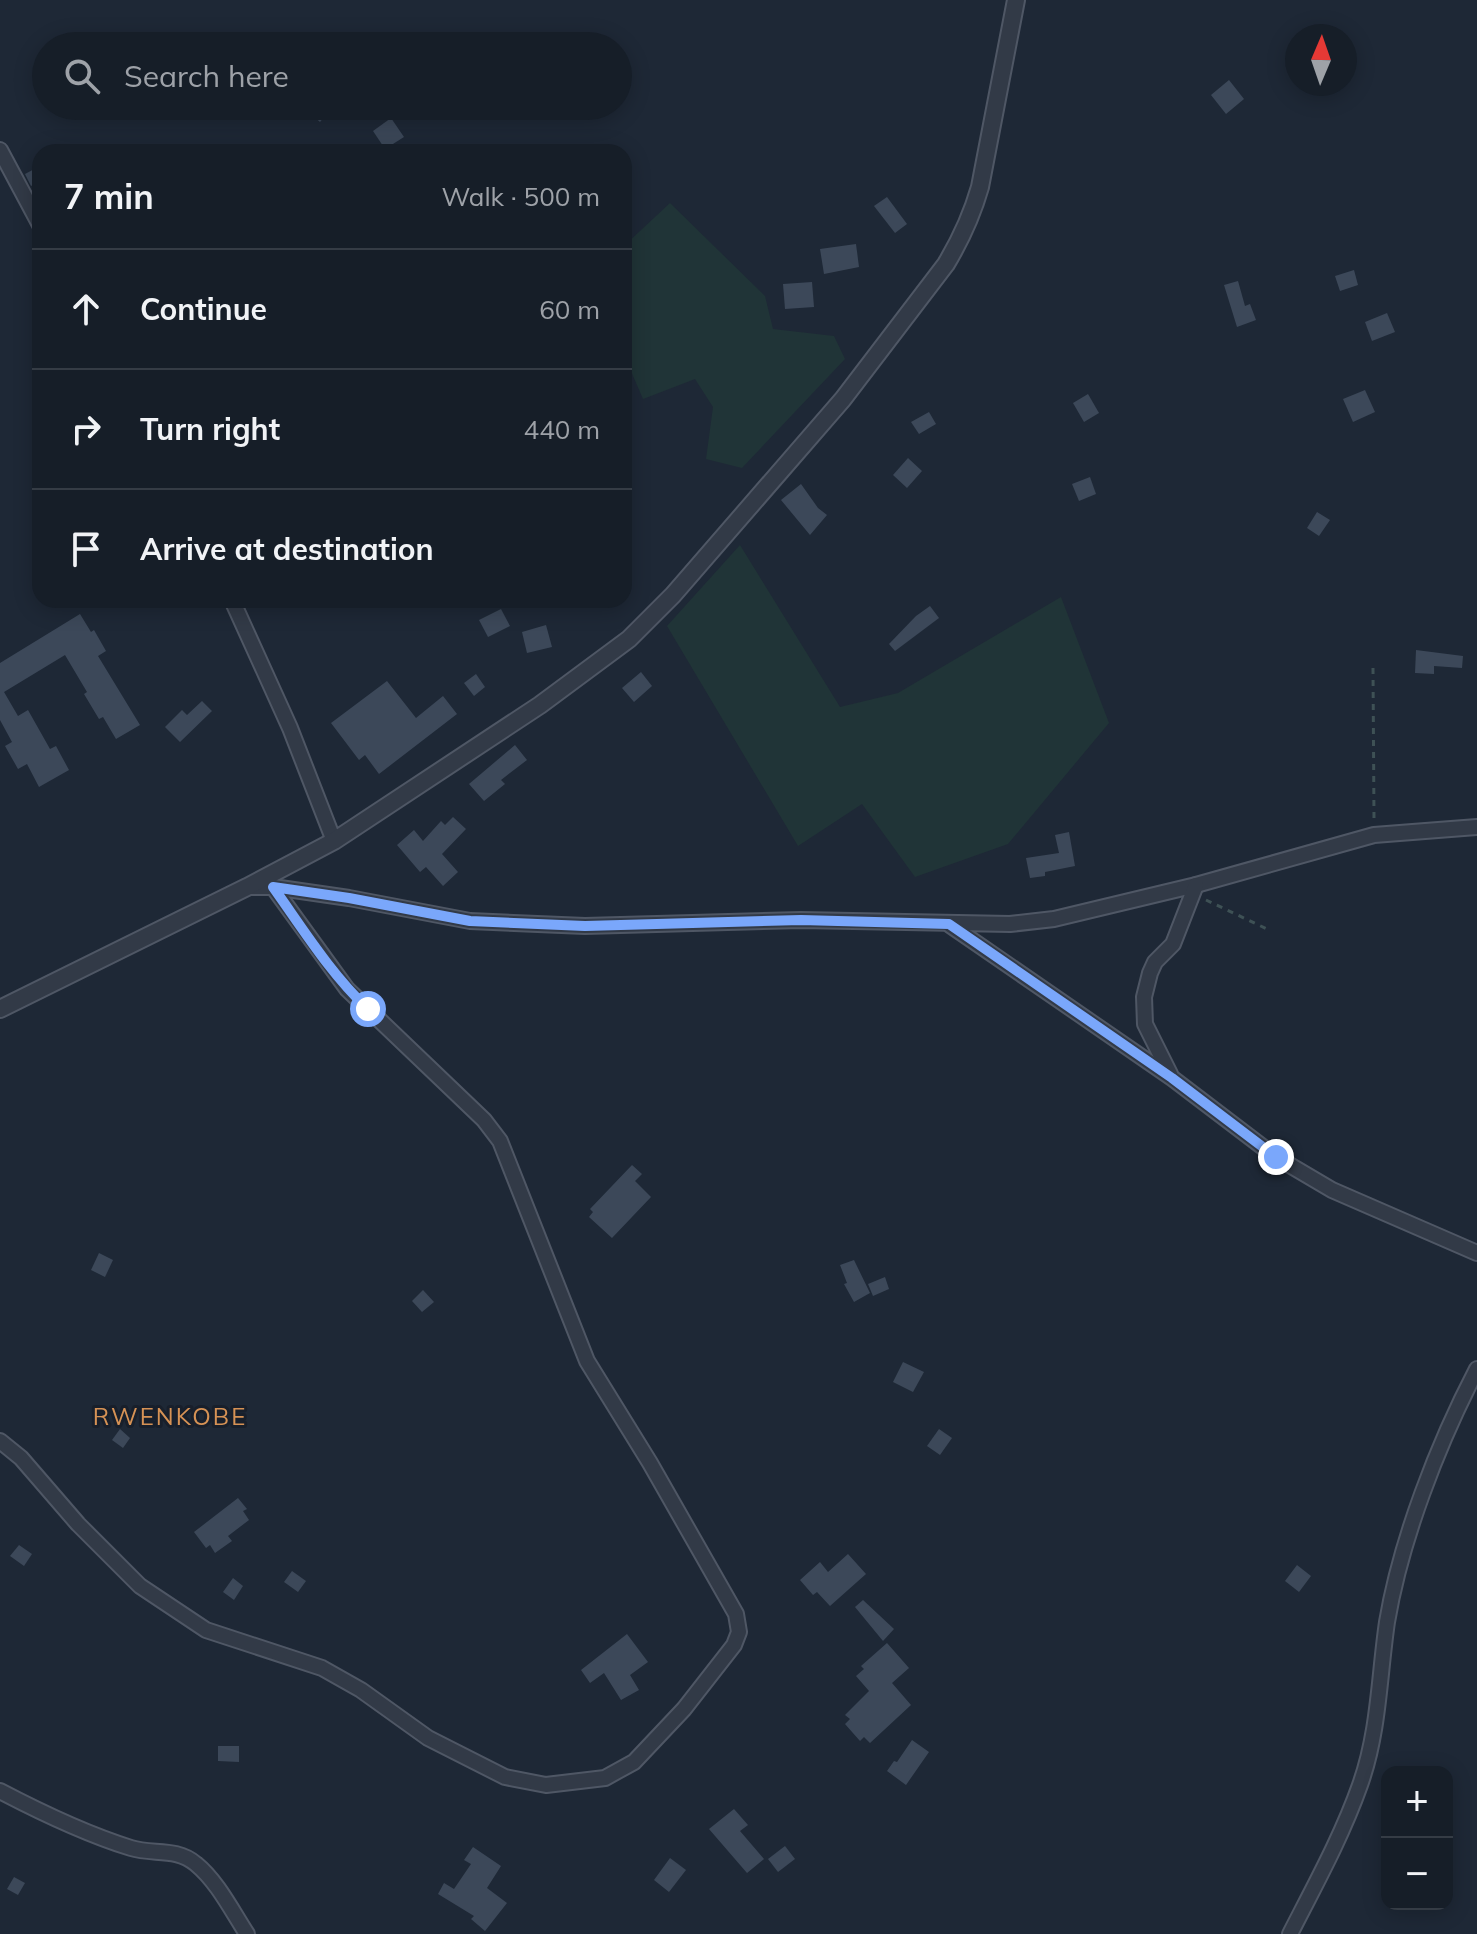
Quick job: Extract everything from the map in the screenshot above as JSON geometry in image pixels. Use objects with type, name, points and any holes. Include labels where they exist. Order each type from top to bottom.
[{"type":"street","points":[[0,1009],[334,841],[540,705],[629,639],[673,595],[843,399],[946,264],[972,214],[980,187],[1016,0]]},
{"type":"street","points":[[0,150],[32,210]]},
{"type":"street","points":[[236,608],[290,728],[334,841]]},
{"type":"street","points":[[247,887],[273,887],[349,898],[451,919],[585,926],[801,920],[1034,923],[1194,889],[1374,835],[1477,827]]},
{"type":"street","points":[[0,1441],[21,1458],[78,1524],[140,1586],[206,1630],[322,1668],[361,1690],[428,1738],[505,1777],[546,1785],[561,1784],[605,1778],[634,1762],[684,1709],[734,1645],[739,1632],[736,1614],[650,1463],[587,1361],[500,1141],[484,1120],[347,989],[273,887]]},
{"type":"street","points":[[1172,1078],[1145,1024],[1144,997],[1155,962],[1173,944],[1194,889]]},
{"type":"street","points":[[949,924],[1172,1078],[1276,1157],[1332,1190],[1477,1253]]},
{"type":"street","points":[[1290,1934],[1360,1785],[1374,1733],[1388,1620],[1417,1506],[1477,1369]]},
{"type":"street","points":[[0,1791],[135,1850],[176,1853],[196,1863],[247,1934]]},
{"type":"path","points":[[1373,668],[1374,835]]},
{"type":"path","points":[[1194,889],[1267,929]]},
{"type":"green space","points":[[670,203],[765,296],[773,329],[834,336],[845,359],[742,468],[706,459],[713,407],[695,379],[643,399],[632,374],[632,239]]},
{"type":"green space","points":[[740,545],[840,707],[898,693],[1061,597],[1109,723],[1008,844],[915,877],[862,804],[798,846],[667,626]]},
{"type":"building","points":[[1229,80],[1244,99],[1226,114],[1211,95]]},
{"type":"building","points":[[392,120],[404,137],[393,144],[382,144],[373,131]]},
{"type":"building","points":[[32,170],[31,186],[25,174]]},
{"type":"building","points":[[887,197],[907,224],[895,233],[874,206]]},
{"type":"building","points":[[856,244],[859,267],[824,274],[820,249]]},
{"type":"building","points":[[1354,270],[1358,285],[1340,291],[1335,276]]},
{"type":"building","points":[[1238,281],[1245,306],[1250,304],[1256,320],[1237,327],[1224,285]]},
{"type":"building","points":[[812,282],[814,307],[785,309],[783,284]]},
{"type":"building","points":[[1387,313],[1395,332],[1372,341],[1365,322]]},
{"type":"building","points":[[1365,390],[1375,412],[1353,422],[1343,399]]},
{"type":"building","points":[[1088,394],[1099,413],[1084,422],[1073,403]]},
{"type":"building","points":[[929,412],[936,424],[919,434],[911,422]]},
{"type":"building","points":[[908,458],[922,471],[907,488],[893,475]]},
{"type":"building","points":[[1090,477],[1096,494],[1079,501],[1072,484]]},
{"type":"building","points":[[801,484],[827,515],[810,535],[781,500]]},
{"type":"building","points":[[1317,512],[1330,520],[1319,536],[1307,528]]},
{"type":"building","points":[[930,606],[939,618],[895,651],[889,644]]},
{"type":"building","points":[[501,609],[510,626],[488,637],[479,620]]},
{"type":"building","points":[[80,614],[106,651],[98,656],[140,725],[116,739],[103,717],[99,719],[65,655],[4,692],[18,716],[28,710],[50,749],[56,746],[69,770],[39,787],[27,764],[18,769],[5,746],[12,742],[0,720],[0,663]]},
{"type":"building","points":[[546,625],[552,647],[527,653],[522,632]]},
{"type":"building","points":[[1416,650],[1463,656],[1462,668],[1434,666],[1434,674],[1415,673]]},
{"type":"building","points":[[641,672],[652,686],[634,702],[622,688]]},
{"type":"building","points":[[476,674],[485,687],[474,696],[464,683]]},
{"type":"building","points":[[387,681],[416,718],[443,696],[457,714],[379,774],[365,755],[359,760],[331,723]]},
{"type":"building","points":[[202,701],[212,711],[180,742],[165,727],[182,710],[187,715]]},
{"type":"building","points":[[515,745],[527,760],[501,780],[505,784],[484,801],[469,784]]},
{"type":"building","points":[[453,817],[466,829],[442,854],[458,872],[443,886],[426,867],[420,872],[397,845],[414,830],[423,841],[441,821],[445,825]]},
{"type":"building","points":[[1069,832],[1075,866],[1030,878],[1026,858],[1059,853],[1055,835]]},
{"type":"building","points":[[632,1165],[642,1174],[635,1181],[651,1197],[612,1238],[589,1217],[593,1212],[590,1209]]},
{"type":"building","points":[[99,1253],[113,1260],[105,1277],[91,1270]]},
{"type":"building","points":[[854,1260],[870,1293],[854,1302],[844,1284],[847,1283],[840,1265]]},
{"type":"building","points":[[885,1277],[889,1289],[873,1296],[868,1284]]},
{"type":"building","points":[[423,1290],[434,1302],[422,1312],[412,1301]]},
{"type":"building","points":[[903,1362],[924,1372],[913,1392],[893,1382]]},
{"type":"building","points":[[120,1429],[130,1438],[123,1448],[112,1440]]},
{"type":"building","points":[[939,1429],[952,1438],[940,1455],[927,1446]]},
{"type":"building","points":[[238,1498],[247,1509],[243,1511],[249,1520],[228,1536],[232,1541],[215,1553],[210,1545],[206,1548],[194,1532]]},
{"type":"building","points":[[19,1545],[32,1554],[24,1566],[10,1556]]},
{"type":"building","points":[[848,1554],[866,1574],[830,1606],[817,1592],[813,1595],[800,1580],[820,1562],[828,1572]]},
{"type":"building","points":[[1297,1565],[1311,1576],[1299,1592],[1285,1581]]},
{"type":"building","points":[[292,1571],[306,1581],[298,1592],[284,1582]]},
{"type":"building","points":[[233,1578],[243,1586],[234,1600],[223,1592]]},
{"type":"building","points":[[863,1600],[894,1629],[883,1641],[855,1607]]},
{"type":"building","points":[[627,1634],[648,1662],[630,1675],[639,1690],[621,1700],[604,1673],[590,1683],[581,1670]]},
{"type":"building","points":[[887,1643],[909,1668],[892,1683],[911,1705],[870,1743],[864,1737],[860,1741],[845,1724],[850,1719],[845,1715],[869,1691],[856,1676],[864,1669],[861,1666]]},
{"type":"building","points":[[912,1740],[929,1752],[906,1785],[887,1771]]},
{"type":"building","points":[[218,1746],[239,1746],[239,1762],[218,1761]]},
{"type":"building","points":[[734,1809],[748,1825],[740,1831],[764,1859],[747,1873],[709,1829]]},
{"type":"building","points":[[785,1846],[795,1859],[778,1872],[768,1859]]},
{"type":"building","points":[[473,1847],[501,1866],[487,1888],[507,1903],[485,1931],[471,1919],[474,1916],[438,1894],[444,1883],[454,1889],[471,1864],[464,1860]]},
{"type":"building","points":[[670,1858],[686,1870],[669,1892],[654,1880]]},
{"type":"building","points":[[14,1877],[25,1883],[18,1895],[7,1889]]},
{"type":"district","name":"RWENKOBE","points":[[170,1416]]},
{"type":"route","points":[[368,1009],[347,989],[273,887],[470,921],[585,926],[801,920],[949,924],[1172,1078],[1276,1157]]}]
